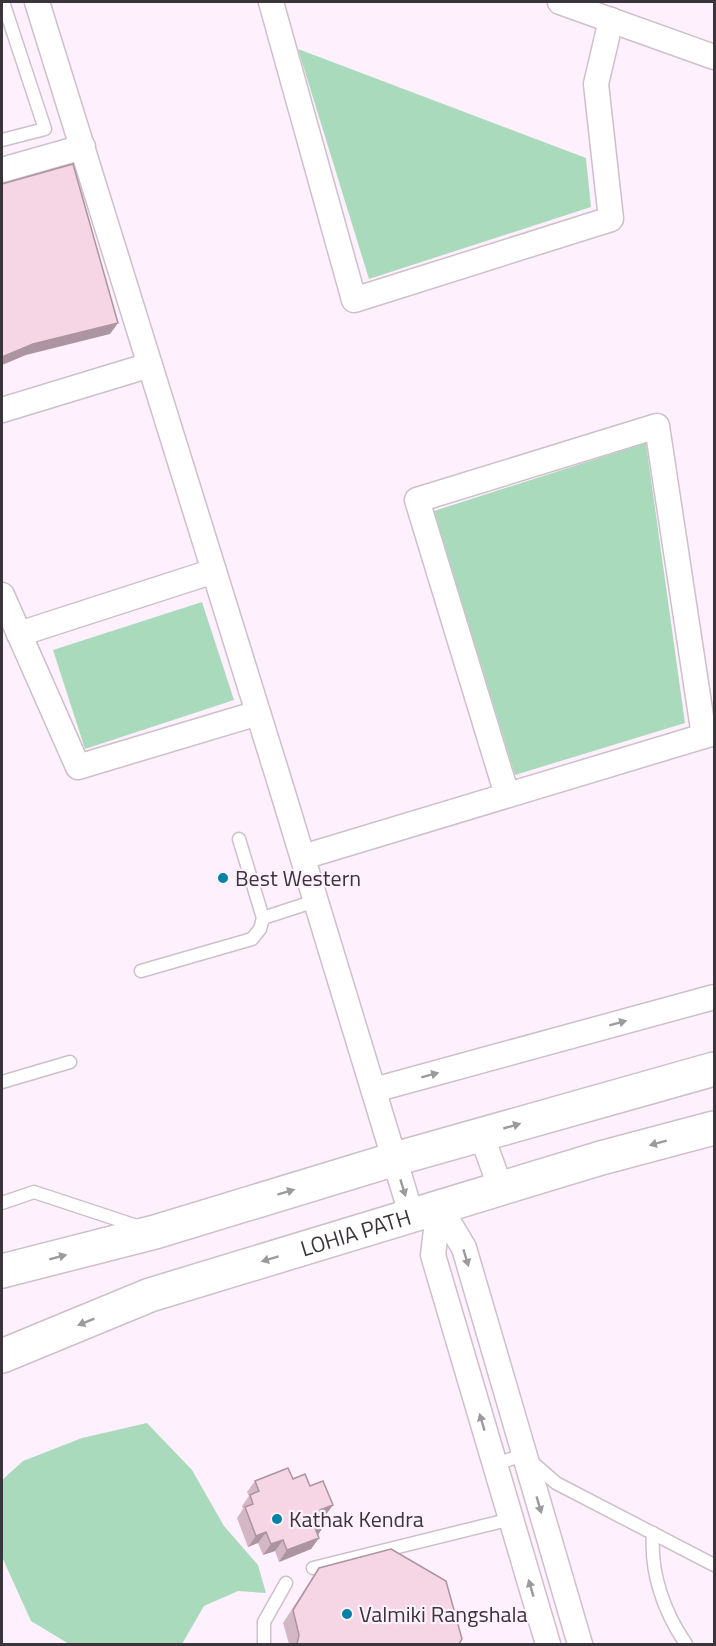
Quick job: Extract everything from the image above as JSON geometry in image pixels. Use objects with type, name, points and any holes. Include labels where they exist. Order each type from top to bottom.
[{"type":"main road","points":[[2,1271],[155,1232],[395,1158],[714,1069]]},
{"type":"main road","name":"LOHIA PATH","points":[[2,1356],[150,1295],[601,1158],[714,1128]]},
{"type":"street","points":[[38,2],[395,1158],[425,1211],[464,1248],[580,1644]]},
{"type":"street","points":[[271,2],[354,300],[611,219],[596,84],[611,20]]},
{"type":"street","points":[[560,2],[714,57]]},
{"type":"street","points":[[2,170],[83,147]]},
{"type":"street","points":[[2,410],[150,365]]},
{"type":"street","points":[[303,857],[709,734],[657,426],[417,500],[507,795]]},
{"type":"street","points":[[19,634],[214,571]]},
{"type":"street","points":[[2,595],[78,767],[258,713]]},
{"type":"street","points":[[374,1090],[714,997]]},
{"type":"street","points":[[481,1134],[501,1190]]},
{"type":"street","points":[[425,1211],[433,1255],[548,1644]]},
{"type":"lane","points":[[2,140],[45,129],[3,2]]},
{"type":"lane","points":[[141,971],[252,939],[260,929],[264,918],[239,839]]},
{"type":"lane","points":[[264,918],[315,901]]},
{"type":"lane","points":[[2,1082],[70,1062]]},
{"type":"lane","points":[[2,1203],[34,1192],[155,1232]]},
{"type":"lane","points":[[495,1464],[524,1455],[556,1483],[714,1565]]},
{"type":"lane","points":[[313,1568],[511,1519]]},
{"type":"lane","points":[[653,1533],[651,1555],[658,1586],[669,1615],[686,1644]]},
{"type":"lane","points":[[264,1644],[264,1622],[286,1583]]},
{"type":"green space","points":[[298,49],[586,158],[591,207],[369,279]]},
{"type":"green space","points":[[646,443],[685,723],[515,775],[434,511]]},
{"type":"green space","points":[[202,602],[234,700],[85,749],[53,650]]},
{"type":"green space","points":[[147,1423],[192,1470],[224,1526],[258,1565],[266,1593],[238,1591],[204,1606],[182,1644],[69,1644],[31,1621],[2,1557],[2,1480],[23,1461],[82,1438]]},
{"type":"building","points":[[73,164],[118,323],[33,344],[2,357],[2,184]]},
{"type":"building","name":"Kathak Kendra","points":[[288,1468],[293,1479],[305,1474],[310,1486],[323,1481],[333,1505],[320,1510],[325,1524],[315,1528],[319,1538],[287,1550],[283,1540],[271,1544],[266,1532],[256,1536],[245,1507],[253,1504],[250,1495],[259,1491],[255,1481]]},
{"type":"building","points":[[391,1549],[446,1581],[462,1639],[459,1644],[297,1644],[299,1635],[293,1610],[319,1568]]},
{"type":"place","name":"Best Western","points":[[223,878]]},
{"type":"place","name":"Kathak Kendra","points":[[277,1519]]},
{"type":"place","name":"Valmiki Rangshala","points":[[347,1614]]}]
